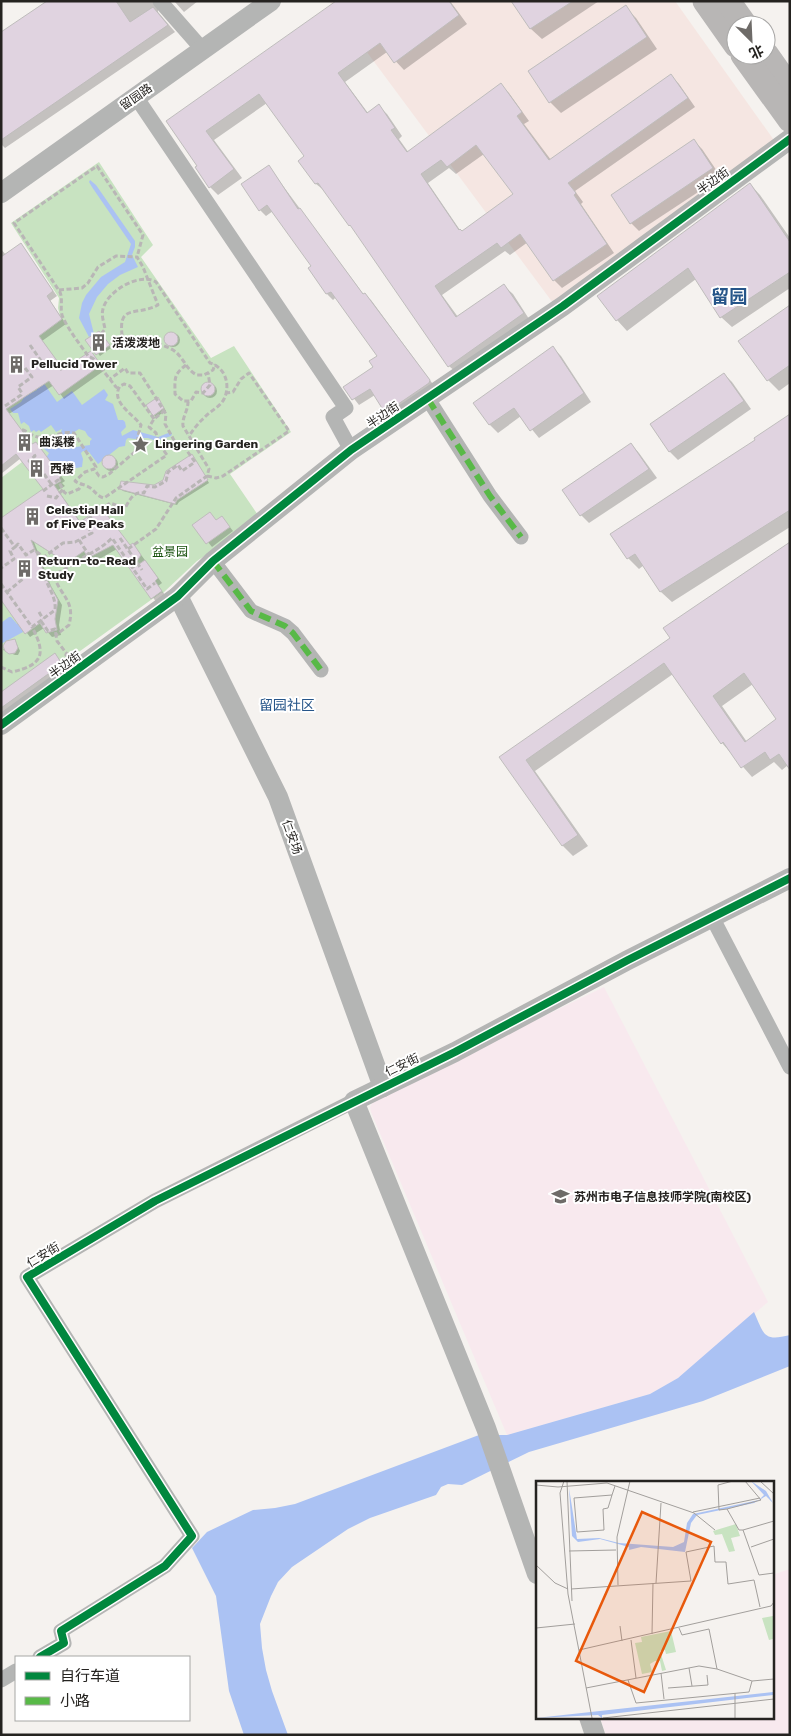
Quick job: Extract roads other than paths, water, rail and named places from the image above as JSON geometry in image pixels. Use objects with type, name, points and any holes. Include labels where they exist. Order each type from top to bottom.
[{"type":"main road","points":[[705,1],[726,30]]},
{"type":"main road","points":[[728,1],[738,15]]},
{"type":"main road","points":[[750,65],[790,120]]},
{"type":"main road","points":[[774,65],[790,88]]},
{"type":"street","points":[[160,1],[203,50]]},
{"type":"street","name":"留园路","points":[[1,193],[271,1]]},
{"type":"street","points":[[136,97],[346,408],[333,417],[351,450]]},
{"type":"street","name":"半边街","points":[[1,725],[178,596],[212,561],[351,450],[563,306],[790,139]]},
{"type":"street","points":[[428,399],[490,496],[521,537]]},
{"type":"street","points":[[212,561],[250,611],[284,626],[293,633],[321,670]]},
{"type":"street","name":"仁安场","points":[[178,596],[278,797],[383,1088]]},
{"type":"street","name":"仁安街","points":[[42,1656],[64,1643],[61,1631],[166,1566],[192,1536],[27,1277],[155,1201],[455,1052],[628,960],[790,878]]},
{"type":"street","points":[[712,917],[790,1067]]},
{"type":"street","points":[[354,1101],[486,1428],[536,1571]]},
{"type":"street","points":[[1,1680],[15,1672]]},
{"type":"street","points":[[589,1718],[595,1735]]},
{"type":"water","points":[[90,180],[96,185],[135,241],[132,255],[138,267],[120,275],[108,284],[97,297],[89,314],[94,334],[89,337],[79,318],[82,303],[101,277],[125,262],[131,244],[92,187],[89,182]]},
{"type":"water","points":[[43,382],[57,402],[72,391],[82,405],[104,389],[108,395],[105,400],[113,404],[118,420],[125,422],[126,427],[121,432],[122,436],[133,430],[158,437],[171,432],[172,434],[156,441],[148,438],[128,438],[125,446],[119,447],[98,464],[89,452],[83,451],[81,453],[83,459],[82,467],[61,474],[53,463],[46,458],[49,453],[43,448],[56,442],[62,429],[56,432],[51,425],[41,432],[34,430],[31,432],[29,426],[24,422],[21,424],[18,413],[13,413],[10,409],[21,402],[25,396],[37,390],[36,387]],"holes":[[[79,429],[85,431],[92,439],[90,445],[76,447],[73,445],[71,434]]]},
{"type":"water","points":[[9,617],[17,624],[21,623],[24,626],[23,632],[1,644],[1,623]]},
{"type":"water","points":[[754,1312],[763,1331],[769,1337],[790,1335],[790,1366],[703,1401],[529,1452],[462,1485],[448,1484],[441,1487],[436,1495],[370,1518],[348,1529],[292,1567],[278,1582],[260,1624],[266,1670],[288,1735],[244,1735],[229,1691],[216,1596],[192,1548],[207,1532],[253,1510],[295,1504],[479,1435],[507,1435],[650,1394],[678,1378]]},
{"type":"place","name":"活泼泼地","points":[[98,343]]},
{"type":"place","name":"Pellucid Tower","points":[[17,364]]},
{"type":"place","name":"曲溪楼","points":[[25,442]]},
{"type":"place","name":"Lingering Garden","points":[[141,444]]},
{"type":"place","name":"西楼","points":[[36,469]]},
{"type":"place","name":"Celestial Hall of Five Peaks","points":[[32,517]]},
{"type":"place","name":"Return–to–Read Study","points":[[24,568]]},
{"type":"place","name":"苏州市电子信息技师学院(南校区)","points":[[560,1197]]},
{"type":"district","name":"留园","points":[[729,297]]},
{"type":"district","name":"留园社区","points":[[287,705]]},
{"type":"park label","name":"盆景园","points":[[170,552]]}]
